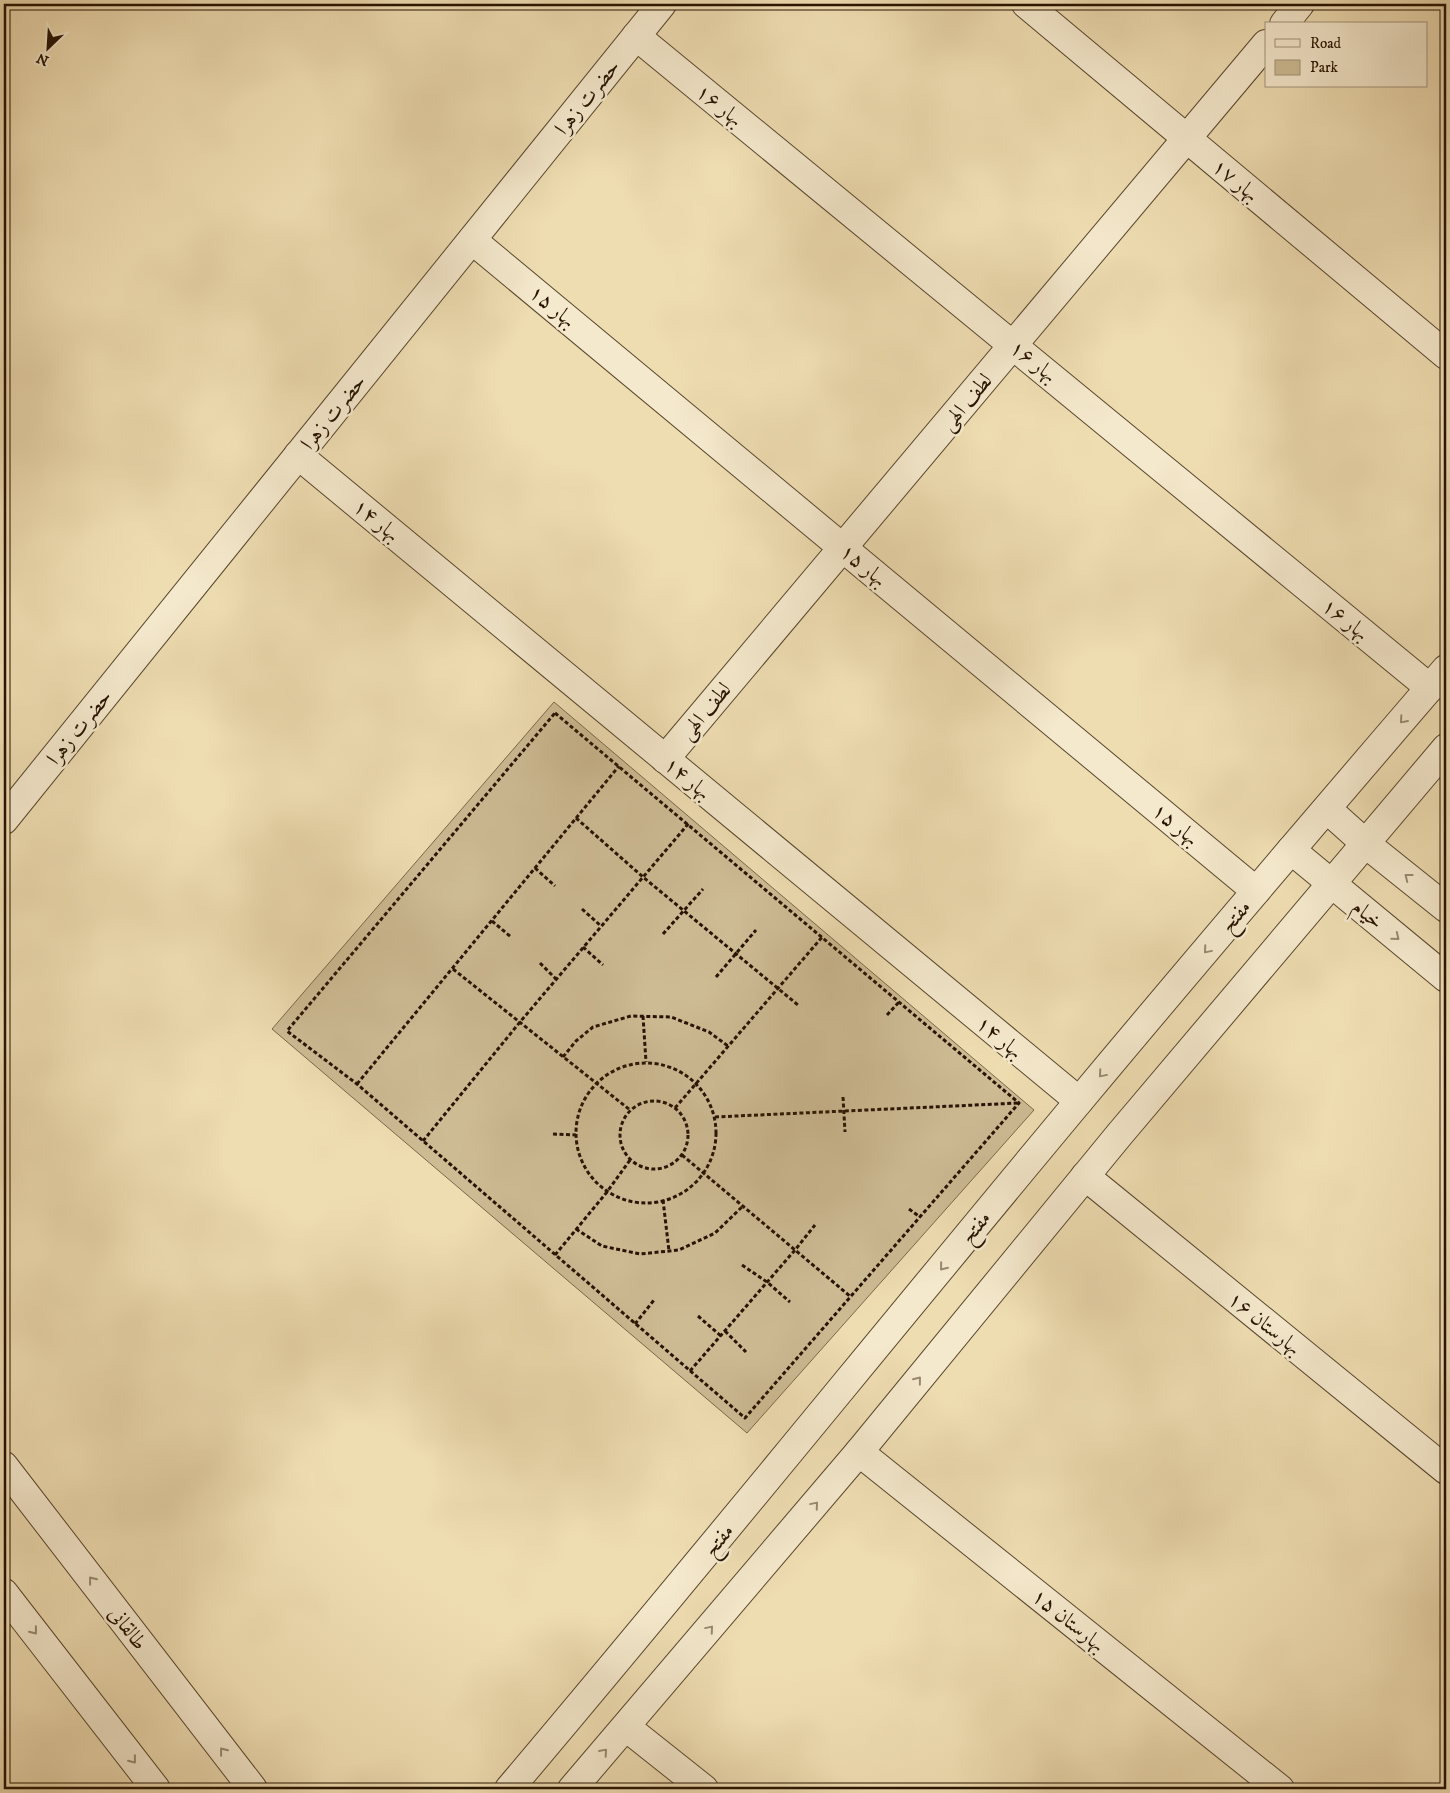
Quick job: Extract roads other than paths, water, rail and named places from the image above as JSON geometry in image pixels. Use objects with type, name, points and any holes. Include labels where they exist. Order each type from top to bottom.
[{"type":"street","name":"حضرت زهرا","points":[[4,820],[662,4]]},
{"type":"street","name":"بهار ۱۷","points":[[1026,4],[1446,355]]},
{"type":"street","points":[[1286,22],[1300,4]]},
{"type":"street","name":"بهار ۱۶","points":[[636,36],[1014,344],[1438,678]]},
{"type":"street","name":"لطف الهی","points":[[665,759],[1265,45]]},
{"type":"street","name":"بهار ۱۵","points":[[472,240],[1256,891]]},
{"type":"street","name":"بهار ۱۴","points":[[298,455],[1079,1102]]},
{"type":"street","name":"مفتح","points":[[509,1789],[657,1615],[1079,1102],[1438,678]]},
{"type":"street","points":[[572,1789],[859,1452],[1085,1176],[1446,748]]},
{"type":"street","points":[[1327,808],[1366,844],[1446,908]]},
{"type":"street","name":"خیام","points":[[1291,850],[1446,978]]},
{"type":"street","name":"بهارستان ۱۶","points":[[1085,1176],[1446,1470]]},
{"type":"street","name":"بهارستان ۱۵","points":[[859,1452],[1280,1789]]},
{"type":"street","name":"طالقانی","points":[[4,1466],[252,1789]]},
{"type":"street","points":[[4,1593],[156,1789]]},
{"type":"street","points":[[626,1727],[704,1789]]}]
